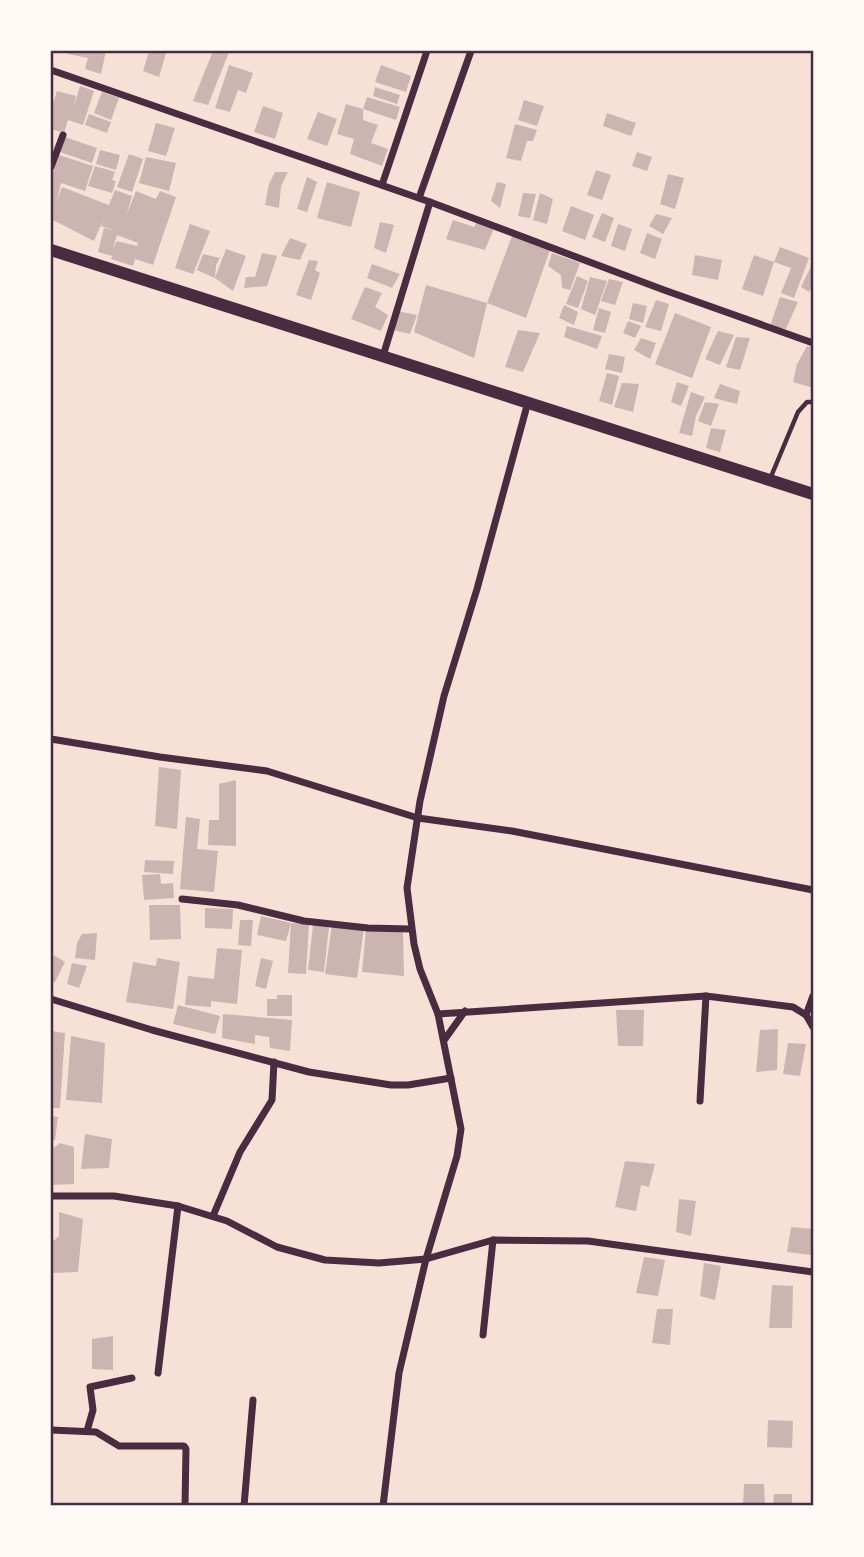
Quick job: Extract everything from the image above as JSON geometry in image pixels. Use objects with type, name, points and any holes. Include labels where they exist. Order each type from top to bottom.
[{"type":"main road","points":[[51,250],[813,494]]},
{"type":"street","points":[[382,185],[428,51]]},
{"type":"street","points":[[419,198],[471,51]]},
{"type":"street","points":[[51,70],[419,198],[813,343]]},
{"type":"street","points":[[51,167],[63,135]]},
{"type":"street","points":[[383,356],[430,202]]},
{"type":"street","points":[[383,1506],[399,1373],[426,1259],[457,1156],[461,1129],[445,1039],[420,969],[411,929],[407,888],[420,802],[444,696],[528,402]]},
{"type":"street","points":[[51,739],[267,771],[419,814],[813,890]]},
{"type":"street","points":[[182,899],[238,905],[304,921],[368,928],[411,929]]},
{"type":"street","points":[[438,1014],[706,996],[783,1004],[806,1015],[813,1027]]},
{"type":"street","points":[[700,1101],[706,996]]},
{"type":"street","points":[[806,1015],[813,996]]},
{"type":"street","points":[[51,999],[152,1030],[309,1072],[391,1085],[408,1085],[451,1077]]},
{"type":"street","points":[[445,1039],[465,1011]]},
{"type":"street","points":[[213,1216],[240,1152],[272,1100],[274,1062]]},
{"type":"street","points":[[51,1196],[114,1196],[178,1206],[213,1216],[277,1247],[325,1261],[379,1263],[426,1259],[493,1240],[588,1241],[813,1272]]},
{"type":"street","points":[[158,1373],[178,1206]]},
{"type":"street","points":[[483,1335],[493,1240]]},
{"type":"street","points":[[88,1431],[93,1410],[90,1387],[132,1378]]},
{"type":"street","points":[[244,1506],[253,1400]]},
{"type":"street","points":[[51,1430],[96,1432],[119,1446],[184,1447],[185,1506]]},
{"type":"lane","points":[[770,479],[799,412],[807,402],[813,402]]},
{"type":"building","points":[[68,51],[106,51],[101,74],[85,69],[88,58],[68,54]]},
{"type":"building","points":[[149,51],[166,53],[159,77],[143,71]]},
{"type":"building","points":[[213,51],[229,52],[208,105],[193,101]]},
{"type":"building","points":[[229,65],[253,73],[246,93],[238,90],[230,112],[215,108]]},
{"type":"building","points":[[381,65],[411,76],[406,92],[375,82]]},
{"type":"building","points":[[80,86],[94,91],[83,125],[68,120],[64,133],[51,129],[51,110],[57,91],[76,96],[73,109]]},
{"type":"building","points":[[375,87],[400,95],[397,104],[373,96]]},
{"type":"building","points":[[102,92],[119,98],[111,120],[94,113]]},
{"type":"building","points":[[367,97],[400,107],[396,120],[363,109]]},
{"type":"building","points":[[524,100],[544,106],[537,126],[518,120]]},
{"type":"building","points":[[346,104],[363,109],[363,120],[378,125],[371,143],[388,149],[382,166],[350,154],[354,139],[337,134]]},
{"type":"building","points":[[263,106],[283,113],[275,139],[254,132]]},
{"type":"building","points":[[318,112],[337,119],[327,146],[307,139]]},
{"type":"building","points":[[607,113],[636,123],[631,136],[603,126]]},
{"type":"building","points":[[89,114],[111,122],[107,133],[85,125]]},
{"type":"building","points":[[156,123],[175,128],[166,156],[148,151]]},
{"type":"building","points":[[515,124],[537,130],[533,141],[527,141],[521,161],[506,158]]},
{"type":"building","points":[[65,137],[97,148],[92,163],[60,152]]},
{"type":"building","points":[[100,150],[120,155],[116,170],[96,164]]},
{"type":"building","points":[[637,152],[652,157],[647,171],[632,166]]},
{"type":"building","points":[[129,154],[143,159],[132,192],[117,187]]},
{"type":"building","points":[[59,155],[93,166],[85,191],[61,183],[57,200],[62,187],[109,205],[115,190],[132,196],[126,216],[136,191],[156,199],[160,191],[176,197],[153,265],[135,259],[133,266],[98,252],[104,228],[116,231],[101,226],[107,211],[94,241],[51,219],[51,179]],"holes":[[[117,235],[138,243],[137,246],[117,241],[113,248]]]},
{"type":"building","points":[[146,157],[176,163],[169,191],[139,183]]},
{"type":"building","points":[[95,166],[115,172],[112,180],[116,181],[112,193],[88,186]]},
{"type":"building","points":[[596,170],[611,175],[602,200],[587,195]]},
{"type":"building","points":[[275,172],[288,172],[281,186],[279,208],[265,205],[269,184]]},
{"type":"building","points":[[668,174],[684,178],[675,209],[660,204]]},
{"type":"building","points":[[307,177],[317,182],[307,212],[297,209]]},
{"type":"building","points":[[327,182],[360,192],[351,227],[317,218]]},
{"type":"building","points":[[497,182],[506,184],[500,208],[491,201]]},
{"type":"building","points":[[523,193],[536,194],[530,218],[518,216]]},
{"type":"building","points":[[540,193],[553,199],[547,224],[533,220]]},
{"type":"building","points":[[571,206],[594,215],[585,240],[562,231]]},
{"type":"building","points":[[602,213],[614,218],[605,242],[592,237]]},
{"type":"building","points":[[656,214],[672,218],[663,234],[649,226]]},
{"type":"building","points":[[453,220],[474,227],[477,222],[494,228],[485,250],[446,239]]},
{"type":"building","points":[[380,222],[394,225],[386,253],[374,248]]},
{"type":"building","points":[[190,224],[210,231],[193,274],[175,268]]},
{"type":"building","points":[[618,224],[632,229],[625,251],[611,246]]},
{"type":"building","points":[[647,233],[662,239],[655,259],[640,253]]},
{"type":"building","points":[[512,236],[550,250],[526,318],[487,303]]},
{"type":"building","points":[[290,238],[307,244],[300,260],[281,256]]},
{"type":"building","points":[[780,247],[809,258],[794,298],[781,293],[791,268],[774,262]]},
{"type":"building","points":[[226,249],[246,256],[233,291],[215,278]]},
{"type":"building","points":[[262,253],[277,256],[267,286],[244,288],[246,277],[255,277]]},
{"type":"building","points":[[552,253],[580,263],[570,290],[562,288],[561,275],[548,266]]},
{"type":"building","points":[[203,254],[220,258],[216,265],[215,278],[197,270]]},
{"type":"building","points":[[695,255],[722,260],[718,280],[692,275]]},
{"type":"building","points":[[754,255],[774,262],[763,296],[742,289]]},
{"type":"building","points":[[309,260],[318,261],[315,270],[320,273],[311,300],[296,295]]},
{"type":"building","points":[[813,262],[813,284],[809,292],[801,287]]},
{"type":"building","points":[[372,264],[400,274],[392,288],[367,278]]},
{"type":"building","points":[[577,276],[588,281],[578,308],[566,304]]},
{"type":"building","points":[[590,277],[607,281],[595,315],[581,309]]},
{"type":"building","points":[[609,279],[623,282],[615,305],[601,301]]},
{"type":"building","points":[[426,285],[487,303],[474,358],[414,332]]},
{"type":"building","points":[[365,287],[382,293],[375,307],[388,315],[381,331],[351,319]]},
{"type":"building","points":[[780,297],[798,302],[786,329],[770,326]]},
{"type":"building","points":[[656,300],[669,304],[661,331],[645,327]]},
{"type":"building","points":[[633,303],[647,306],[643,323],[629,319]]},
{"type":"building","points":[[564,305],[578,312],[574,325],[559,318]]},
{"type":"building","points":[[599,308],[611,312],[605,333],[593,330]]},
{"type":"building","points":[[398,311],[417,315],[410,334],[393,330]]},
{"type":"building","points":[[675,313],[711,327],[692,378],[655,364]]},
{"type":"building","points":[[628,321],[641,326],[635,338],[623,333]]},
{"type":"building","points":[[567,326],[602,336],[597,349],[564,337]]},
{"type":"building","points":[[518,330],[540,333],[523,372],[505,367]]},
{"type":"building","points":[[718,331],[734,335],[720,365],[705,359]]},
{"type":"building","points":[[736,337],[750,338],[740,370],[726,367]]},
{"type":"building","points":[[641,338],[656,343],[650,359],[634,350]]},
{"type":"building","points":[[807,346],[813,348],[813,388],[793,382],[797,364]]},
{"type":"building","points":[[609,354],[625,357],[622,373],[605,369]]},
{"type":"building","points":[[607,373],[619,376],[612,405],[599,401]]},
{"type":"building","points":[[677,382],[689,386],[681,406],[671,402]]},
{"type":"building","points":[[622,383],[639,384],[633,412],[614,407]]},
{"type":"building","points":[[720,384],[740,391],[737,404],[714,398]]},
{"type":"building","points":[[691,392],[705,397],[696,416],[692,436],[679,433]]},
{"type":"building","points":[[705,402],[719,404],[711,426],[698,421]]},
{"type":"building","points":[[711,428],[726,430],[720,452],[706,448]]},
{"type":"building","points":[[159,767],[181,770],[177,829],[155,826]]},
{"type":"building","points":[[236,780],[236,846],[208,845],[209,820],[219,820],[219,784]]},
{"type":"building","points":[[186,817],[200,819],[197,849],[218,851],[214,892],[180,889]]},
{"type":"building","points":[[145,860],[174,861],[173,874],[144,872]]},
{"type":"building","points":[[160,874],[161,884],[173,883],[174,898],[144,900],[142,875]]},
{"type":"building","points":[[149,905],[180,905],[181,939],[150,940]]},
{"type":"building","points":[[205,908],[233,909],[232,929],[205,928]]},
{"type":"building","points":[[261,916],[291,923],[286,941],[257,935]]},
{"type":"building","points":[[240,920],[253,920],[251,946],[238,945]]},
{"type":"building","points":[[291,923],[309,924],[306,974],[288,973]]},
{"type":"building","points":[[332,924],[364,928],[357,978],[325,974]]},
{"type":"building","points":[[313,925],[329,927],[324,972],[308,970]]},
{"type":"building","points":[[366,929],[403,932],[404,976],[362,972]]},
{"type":"building","points":[[97,933],[95,960],[75,958],[77,943],[82,934]]},
{"type":"building","points":[[217,948],[242,950],[237,1004],[211,1001],[211,1007],[185,1005],[188,976],[214,979]]},
{"type":"building","points":[[54,955],[65,962],[55,982],[51,981]]},
{"type":"building","points":[[157,958],[180,962],[173,1009],[126,1002],[133,962],[156,966]]},
{"type":"building","points":[[261,958],[273,961],[266,989],[255,986]]},
{"type":"building","points":[[72,963],[87,966],[79,988],[67,984]]},
{"type":"building","points":[[277,995],[292,995],[292,1016],[267,1016],[267,999],[277,999]]},
{"type":"building","points":[[178,1005],[220,1016],[215,1034],[173,1024]]},
{"type":"building","points":[[616,1010],[644,1010],[643,1046],[618,1046]]},
{"type":"building","points":[[223,1014],[292,1020],[290,1051],[270,1048],[269,1037],[255,1035],[255,1044],[222,1038]]},
{"type":"building","points":[[778,1029],[777,1070],[756,1072],[760,1030]]},
{"type":"building","points":[[51,1031],[65,1033],[60,1108],[51,1108]]},
{"type":"building","points":[[71,1036],[105,1043],[102,1103],[66,1100]]},
{"type":"building","points":[[788,1043],[806,1044],[800,1076],[783,1074]]},
{"type":"building","points":[[51,1116],[58,1117],[55,1140],[51,1140]]},
{"type":"building","points":[[85,1134],[112,1139],[109,1168],[81,1169]]},
{"type":"building","points":[[60,1143],[74,1147],[74,1184],[51,1185],[51,1150]]},
{"type":"building","points":[[625,1161],[655,1164],[649,1187],[641,1185],[636,1211],[615,1207]]},
{"type":"building","points":[[679,1199],[696,1201],[691,1236],[676,1232]]},
{"type":"building","points":[[59,1212],[83,1219],[78,1272],[51,1273],[51,1243],[59,1236]]},
{"type":"building","points":[[791,1227],[813,1229],[811,1255],[787,1252]]},
{"type":"building","points":[[644,1257],[665,1260],[658,1296],[636,1293]]},
{"type":"building","points":[[704,1263],[721,1266],[715,1300],[700,1296]]},
{"type":"building","points":[[772,1285],[793,1286],[792,1328],[769,1328]]},
{"type":"building","points":[[657,1309],[673,1309],[670,1345],[652,1343]]},
{"type":"building","points":[[113,1336],[113,1370],[92,1369],[92,1339]]},
{"type":"building","points":[[768,1420],[793,1421],[792,1448],[767,1447]]},
{"type":"building","points":[[744,1484],[764,1484],[765,1506],[743,1506]]},
{"type":"building","points":[[774,1494],[792,1494],[792,1506],[773,1506]]}]
